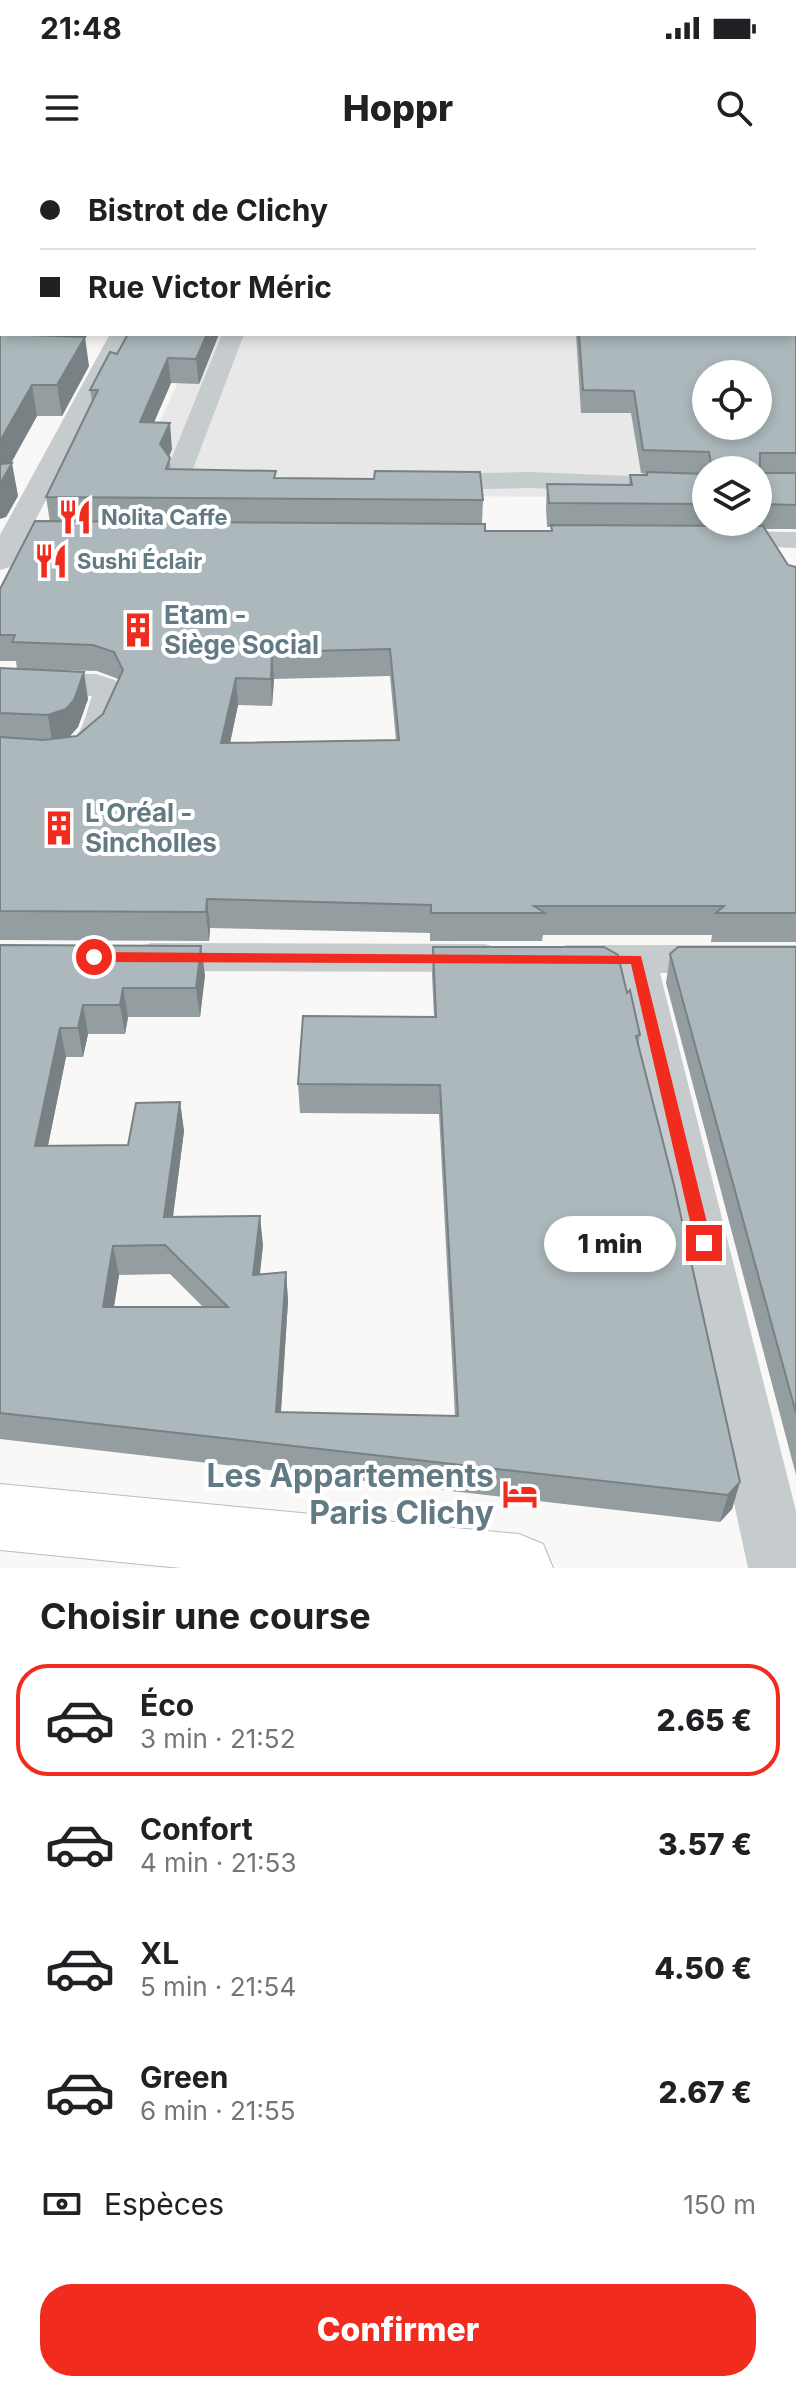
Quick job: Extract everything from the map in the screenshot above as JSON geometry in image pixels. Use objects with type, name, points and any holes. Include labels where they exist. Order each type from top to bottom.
[{"type":"main road","points":[[0,1517],[487,1566]]},
{"type":"street","points":[[232,336],[179,472],[191,479],[250,481]]},
{"type":"street","points":[[5,548],[106,347]]},
{"type":"street","points":[[404,482],[529,480],[692,486]]},
{"type":"street","points":[[5,548],[110,535]]},
{"type":"street","points":[[694,539],[783,548]]},
{"type":"street","points":[[0,681],[96,684],[103,687],[108,696],[93,737],[79,749],[57,754],[0,752]]},
{"type":"street","points":[[110,957],[796,959]]},
{"type":"street","points":[[636,959],[778,1568]]},
{"type":"shaded area","points":[[199,336],[796,336],[796,499],[772,481],[772,456],[692,456],[692,498],[145,494],[154,434]]},
{"type":"building","points":[[0,336],[85,337],[57,385],[32,385],[0,441]]},
{"type":"building","points":[[127,336],[206,336],[196,359],[168,358],[140,422],[170,423],[160,444],[170,458],[166,469],[276,471],[274,478],[374,479],[375,471],[480,472],[483,500],[46,497],[98,390],[90,390],[110,352],[117,354]]},
{"type":"building","points":[[579,336],[796,336],[796,453],[710,456],[709,452],[643,450],[634,391],[583,390]]},
{"type":"building","points":[[12,463],[0,484],[0,464]]},
{"type":"building","points":[[647,472],[692,474],[692,504],[549,503],[547,484],[632,485],[630,475],[647,475]]},
{"type":"building","points":[[772,473],[796,473],[796,505],[772,504]]},
{"type":"building","points":[[35,521],[485,524],[485,531],[552,531],[551,525],[692,526],[692,536],[769,536],[788,565],[796,567],[796,913],[716,913],[724,906],[534,906],[545,913],[431,913],[431,905],[207,899],[206,912],[0,911],[0,737],[43,740],[77,736],[103,714],[123,670],[114,652],[93,645],[12,642],[15,635],[0,635],[0,589]],"holes":[[[390,649],[399,740],[221,743],[236,678],[271,679],[272,652]]]},
{"type":"building","points":[[0,668],[84,672],[74,700],[66,709],[48,715],[0,713]]},
{"type":"building","points":[[0,945],[201,946],[196,988],[123,988],[120,1005],[83,1005],[78,1028],[60,1028],[35,1146],[128,1145],[136,1103],[180,1102],[164,1217],[260,1216],[253,1275],[286,1272],[276,1412],[458,1416],[440,1085],[298,1084],[303,1016],[436,1017],[433,947],[604,947],[618,955],[627,993],[630,990],[640,1035],[636,1036],[674,1185],[740,1482],[728,1495],[0,1413]],"holes":[[[165,1245],[228,1307],[103,1307],[113,1246]]]},
{"type":"building","points":[[678,947],[796,947],[796,1413],[670,954]]},
{"type":"place","name":"Nolita Caffe","points":[[75,517]]},
{"type":"place","name":"Sushi Éclair","points":[[51,561]]},
{"type":"place","name":"Etam - Siège Social","points":[[138,630]]},
{"type":"place","name":"L'Oréal - Sincholles","points":[[59,828]]},
{"type":"place","name":"Les Appartements Paris Clichy","points":[[520,1494]]},
{"type":"route","points":[[94,957],[636,959],[704,1243]]}]
